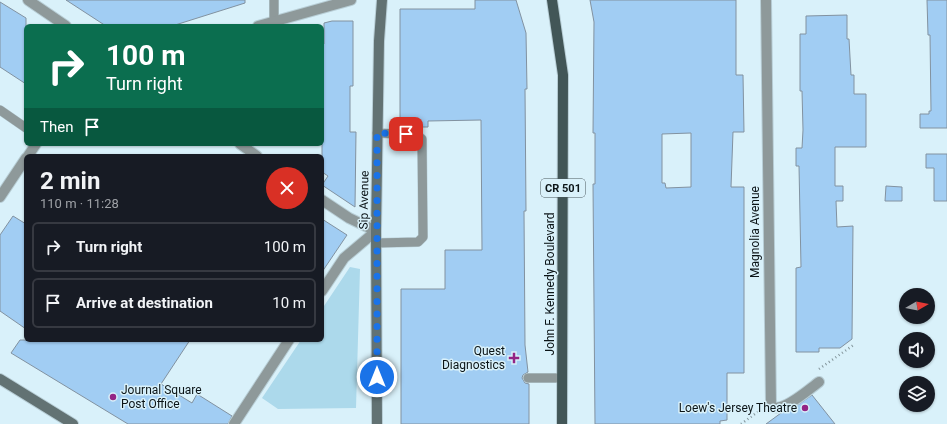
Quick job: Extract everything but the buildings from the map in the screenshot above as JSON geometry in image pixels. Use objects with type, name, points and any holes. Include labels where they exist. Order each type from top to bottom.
[{"type":"main road","name":"John F. Kennedy Boulevard","points":[[552,0],[563,75],[562,424]]},
{"type":"street","points":[[28,0],[63,24]]},
{"type":"street","points":[[264,24],[352,0]]},
{"type":"street","name":"Sip Avenue","points":[[377,424],[377,133],[379,41],[382,0]]},
{"type":"street","name":"Magnolia Avenue","points":[[766,0],[769,403]]},
{"type":"street","points":[[243,146],[254,154]]},
{"type":"street","points":[[0,197],[24,161]]},
{"type":"street","points":[[324,201],[349,218],[376,231],[344,258],[324,288]]},
{"type":"street","points":[[234,424],[288,342]]},
{"type":"street","points":[[0,379],[74,424]]},
{"type":"street","points":[[769,403],[773,408],[780,408],[819,382]]},
{"type":"lane","points":[[274,0],[274,21]]},
{"type":"lane","points":[[0,110],[24,127]]},
{"type":"lane","points":[[376,243],[418,242],[423,237],[422,139],[417,135],[377,133]]},
{"type":"lane","points":[[528,378],[562,378]]},
{"type":"path","points":[[741,424],[769,403]]},
{"type":"shaded area","points":[[350,267],[360,269],[356,408],[278,409],[262,398],[300,342],[324,342],[324,306]]},
{"type":"place","name":"Quest Diagnostics","points":[[514,358]]},
{"type":"place","name":"Journal Square Post Office","points":[[113,397]]},
{"type":"place","name":"Loew's Jersey Theatre","points":[[805,408]]},
{"type":"route","points":[[377,377],[377,133],[406,134]]}]
